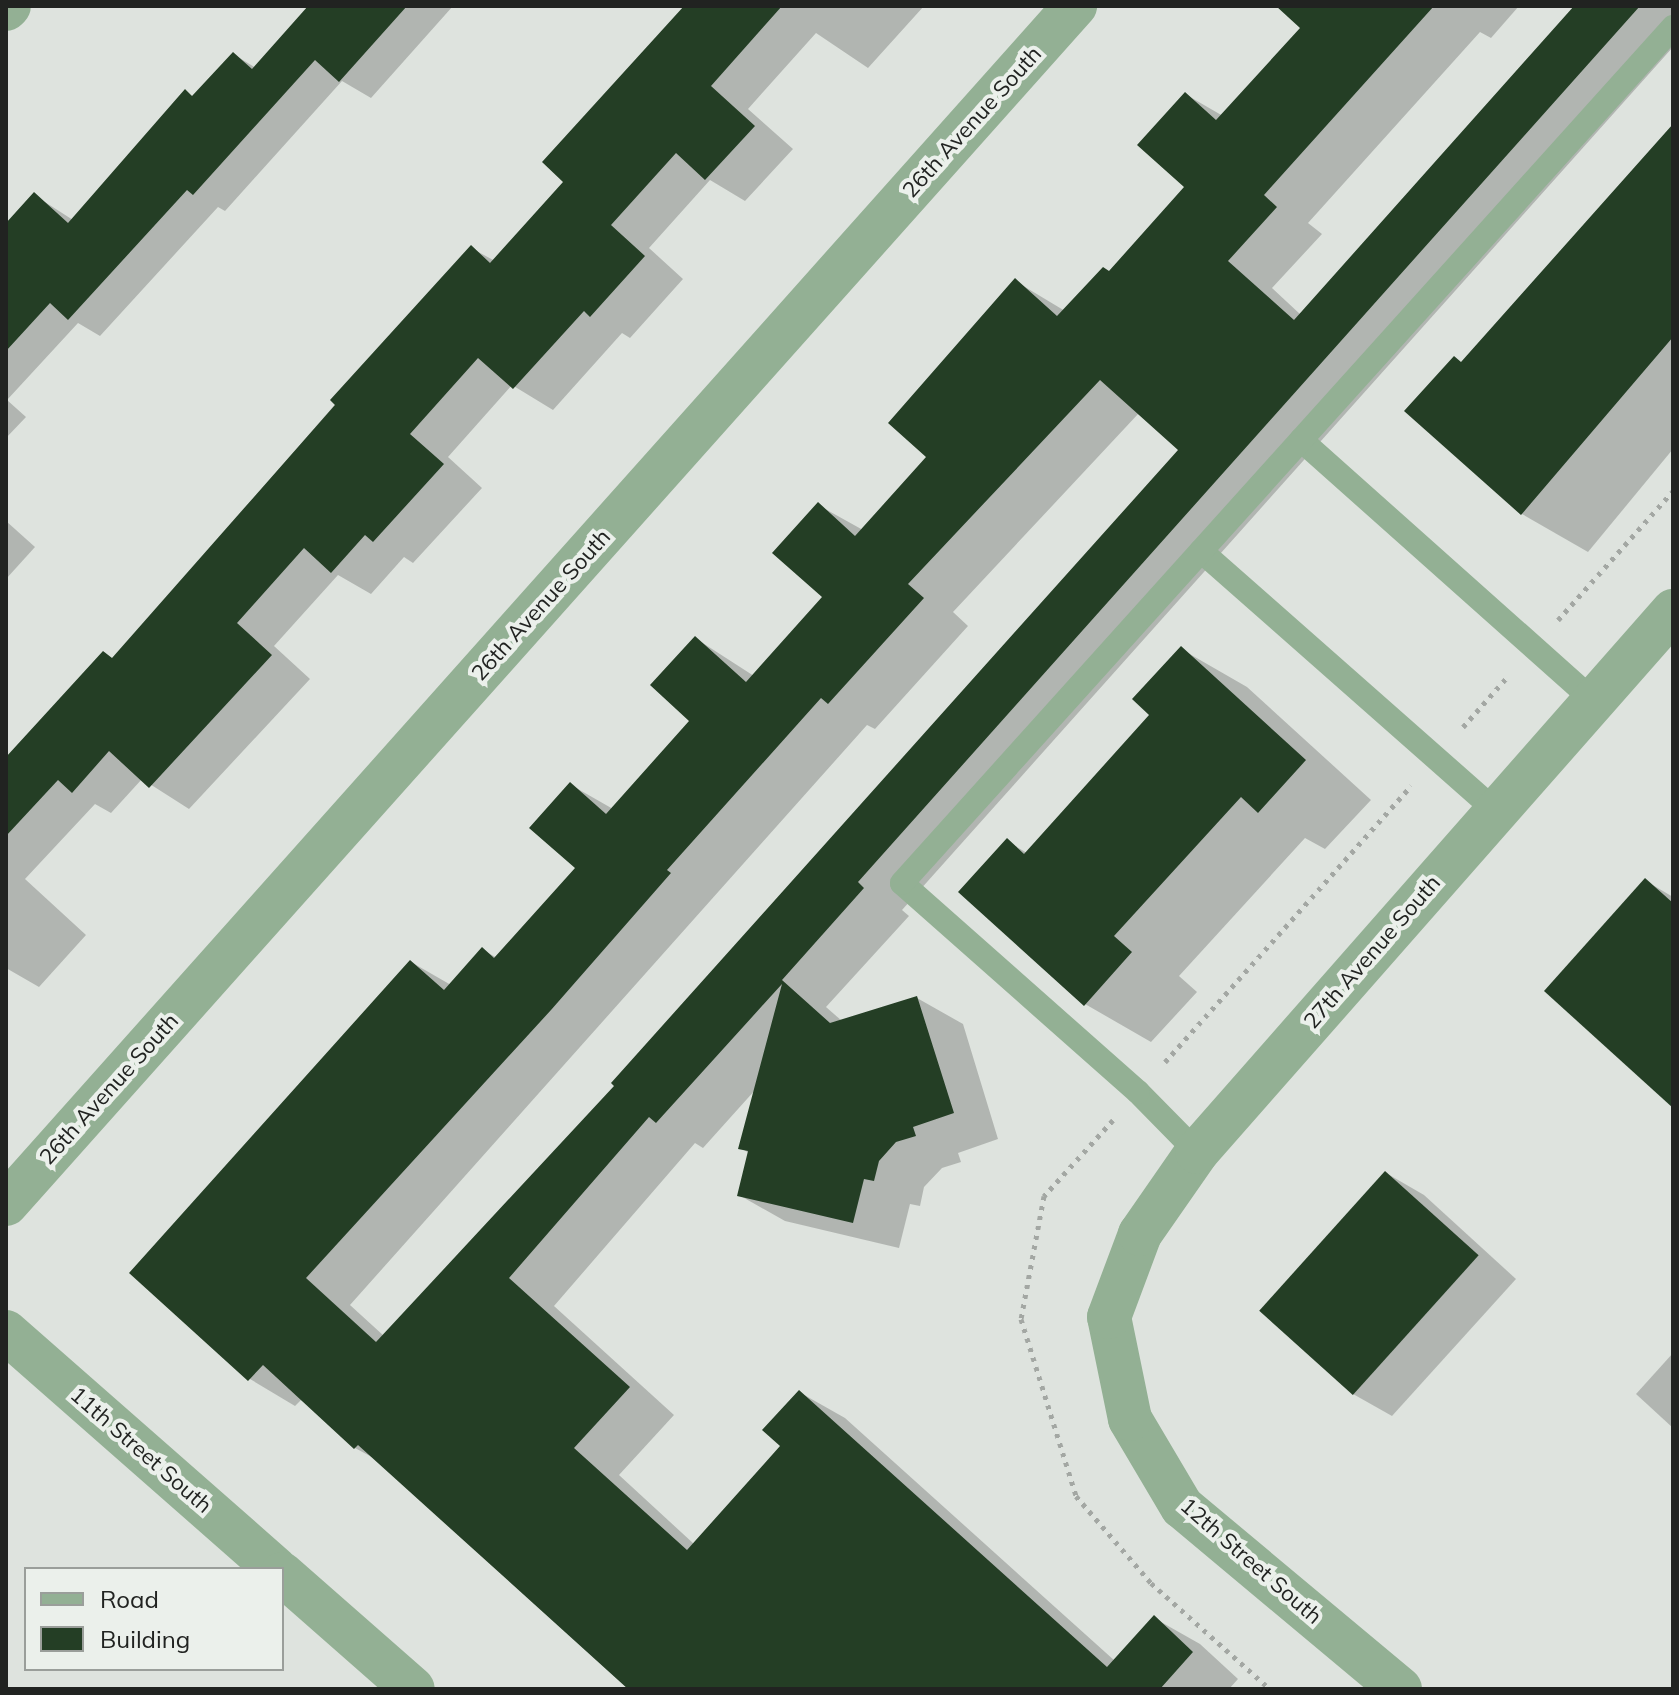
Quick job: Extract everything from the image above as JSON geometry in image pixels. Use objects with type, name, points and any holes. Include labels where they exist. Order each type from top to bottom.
[{"type":"street","name":"26th Avenue South","points":[[6,1204],[1075,6]]},
{"type":"street","name":"27th Avenue South","points":[[1109,1317],[1140,1234],[1197,1152],[1673,611]]},
{"type":"street","name":"12th Street South","points":[[1109,1317],[1130,1419],[1182,1507],[1400,1689]]},
{"type":"street","name":"11th Street South","points":[[6,1332],[274,1567]]},
{"type":"street","points":[[284,1576],[413,1689]]},
{"type":"lane","points":[[1197,1152],[1138,1092],[902,883],[1673,27]]},
{"type":"lane","points":[[1301,440],[1593,700]]},
{"type":"lane","points":[[1201,551],[1496,811]]},
{"type":"building","points":[[308,6],[407,6],[339,82],[315,60],[193,195],[187,190],[68,320],[50,303],[6,351],[6,223],[34,192],[68,223],[185,89],[192,96],[233,52],[252,69]]},
{"type":"building","points":[[684,6],[782,6],[711,86],[755,126],[705,180],[676,153],[611,225],[645,256],[590,317],[584,311],[513,389],[478,358],[410,434],[444,464],[373,542],[365,535],[331,573],[304,548],[237,623],[272,655],[149,788],[109,751],[72,793],[58,780],[6,836],[6,757],[103,651],[112,658],[335,405],[330,400],[471,245],[490,263],[563,182],[542,162]]},
{"type":"building","points":[[1276,6],[1434,6],[1264,195],[1277,207],[1228,261],[1294,320],[1574,6],[1640,6],[858,882],[864,888],[782,980],[830,1023],[917,996],[954,1113],[913,1127],[916,1136],[896,1142],[879,1161],[874,1181],[864,1179],[853,1223],[737,1196],[748,1151],[738,1149],[782,984],[656,1123],[649,1117],[509,1278],[630,1387],[574,1448],[687,1550],[780,1446],[762,1430],[799,1390],[1107,1667],[1154,1615],[1193,1652],[1160,1689],[628,1689],[358,1445],[354,1449],[263,1365],[248,1381],[129,1273],[410,960],[444,990],[482,947],[494,958],[575,868],[529,828],[570,782],[606,814],[689,721],[650,685],[695,636],[746,682],[822,597],[772,553],[818,502],[855,536],[926,457],[888,423],[1015,278],[1057,316],[1103,267],[1109,271],[1184,187],[1137,145],[1185,92],[1216,120],[1300,28]],"holes":[[[1100,380],[1178,450],[611,1083],[614,1086],[376,1342],[306,1278],[551,1010],[671,873],[667,870],[821,698],[828,704],[924,598],[908,584]]]},
{"type":"building","points":[[1673,124],[1673,337],[1521,515],[1404,411],[1454,356],[1461,362]]},
{"type":"building","points":[[1181,646],[1306,760],[1258,813],[1241,797],[1114,936],[1132,952],[1084,1006],[958,892],[1007,838],[1024,854],[1149,715],[1132,699]]},
{"type":"building","points":[[1645,878],[1673,903],[1673,1108],[1544,991]]},
{"type":"building","points":[[1385,1171],[1479,1255],[1353,1395],[1259,1311]]}]
